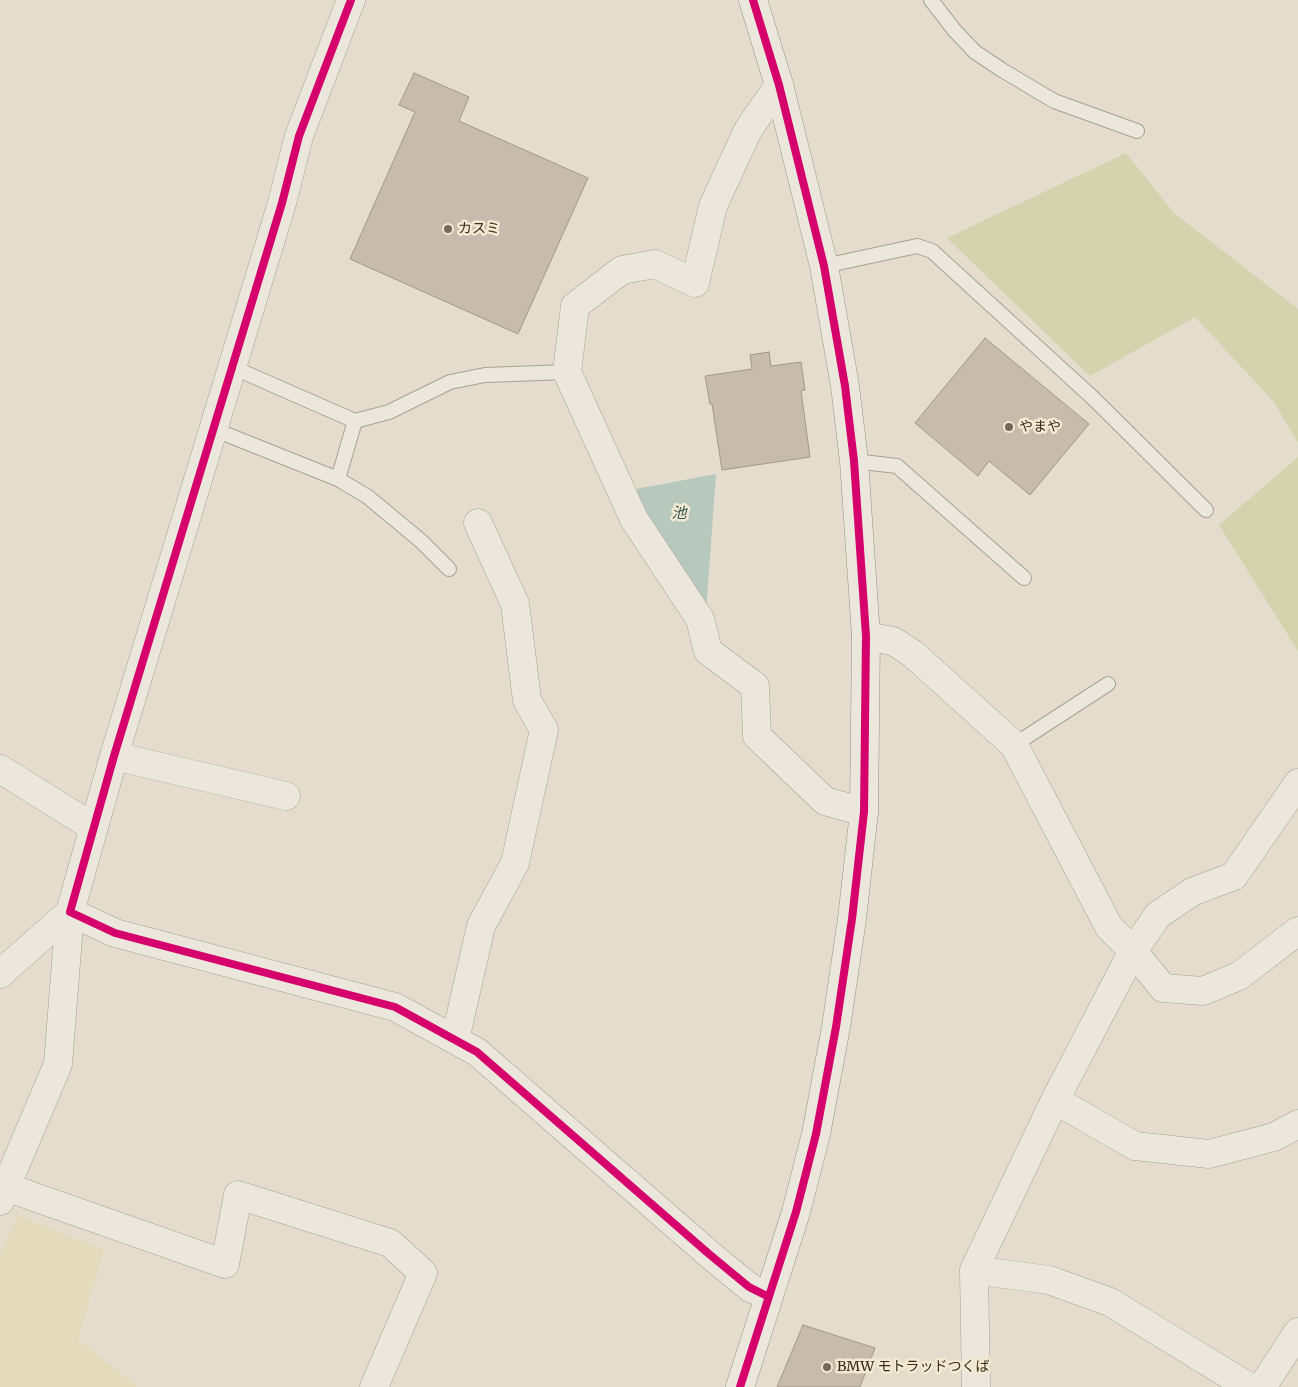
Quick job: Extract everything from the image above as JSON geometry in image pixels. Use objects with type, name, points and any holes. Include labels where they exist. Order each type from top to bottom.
[{"type":"street","points":[[350,0],[299,136],[282,203],[93,827],[70,912],[58,1064],[3,1194],[225,1264],[238,1195],[390,1243],[423,1273],[374,1387]]},
{"type":"street","points":[[740,1387],[767,1296],[796,1212],[816,1134],[836,1027],[852,919],[864,812],[866,636],[854,461],[845,386],[824,266],[779,85],[753,0]]},
{"type":"street","points":[[779,85],[748,130],[713,206],[695,283],[656,264],[622,270],[576,306],[567,372],[634,519],[700,619],[708,651],[755,686],[757,736],[825,801],[864,812]]},
{"type":"street","points":[[455,1040],[482,926],[515,863],[544,730],[527,700],[515,604],[478,523]]},
{"type":"street","points":[[866,636],[893,641],[913,654],[1014,745],[1109,927],[1133,951],[1163,988],[1203,991],[1239,976],[1298,931]]},
{"type":"street","points":[[114,756],[286,796]]},
{"type":"street","points":[[3,767],[93,827]]},
{"type":"street","points":[[976,1387],[974,1270],[1055,1100],[1133,951],[1158,915],[1192,892],[1234,876],[1298,783]]},
{"type":"street","points":[[70,912],[115,933],[395,1007],[477,1052],[709,1254],[750,1287],[767,1296]]},
{"type":"street","points":[[0,974],[70,912]]},
{"type":"street","points":[[1055,1100],[1135,1146],[1209,1154],[1274,1136],[1298,1124]]},
{"type":"street","points":[[974,1270],[1048,1280],[1110,1302],[1249,1387]]},
{"type":"street","points":[[1262,1387],[1298,1332]]},
{"type":"lane","points":[[931,0],[955,31],[975,52],[1002,70],[1054,101],[1137,131]]},
{"type":"lane","points":[[824,266],[917,246],[932,251],[1093,398],[1206,510]]},
{"type":"lane","points":[[232,367],[355,421],[389,412],[450,382],[485,375],[567,372]]},
{"type":"lane","points":[[338,479],[355,421]]},
{"type":"lane","points":[[213,429],[338,479],[368,496],[421,541],[449,569]]},
{"type":"lane","points":[[854,461],[897,466],[1024,578]]},
{"type":"lane","points":[[1014,745],[1108,684]]},
{"type":"shaded area","points":[[17,1215],[104,1250],[78,1339],[138,1387],[0,1387],[0,1256]]},
{"type":"green space","points":[[1126,153],[1174,213],[1298,309],[1298,443],[1274,402],[1195,317],[1090,376],[947,238]]},
{"type":"green space","points":[[1298,457],[1298,651],[1219,525]]},
{"type":"water","name":"池","points":[[716,474],[706,613],[642,516],[636,489]]},
{"type":"building","points":[[414,73],[469,97],[459,121],[588,178],[518,334],[350,259],[415,112],[399,105]]},
{"type":"building","points":[[985,338],[1089,424],[1030,495],[989,461],[978,476],[915,423]]},
{"type":"building","points":[[769,352],[771,366],[801,362],[805,390],[801,391],[810,457],[722,470],[712,404],[710,404],[705,376],[752,369],[750,355]]},
{"type":"building","name":"BMW モトラッドつくば","points":[[803,1325],[875,1348],[860,1387],[777,1387]]},
{"type":"cycle path","points":[[351,0],[299,136],[282,203],[114,756],[70,912],[115,933],[395,1007],[477,1052],[709,1254],[749,1287],[767,1296]]},
{"type":"cycle path","points":[[740,1387],[796,1212],[816,1134],[836,1027],[852,919],[864,812],[866,636],[854,461],[845,386],[824,266],[779,85],[753,0]]},
{"type":"place","name":"カスミ","points":[[448,229]]},
{"type":"place","name":"やまや","points":[[1009,427]]},
{"type":"place","name":"BMW モトラッドつくば","points":[[827,1367]]}]
